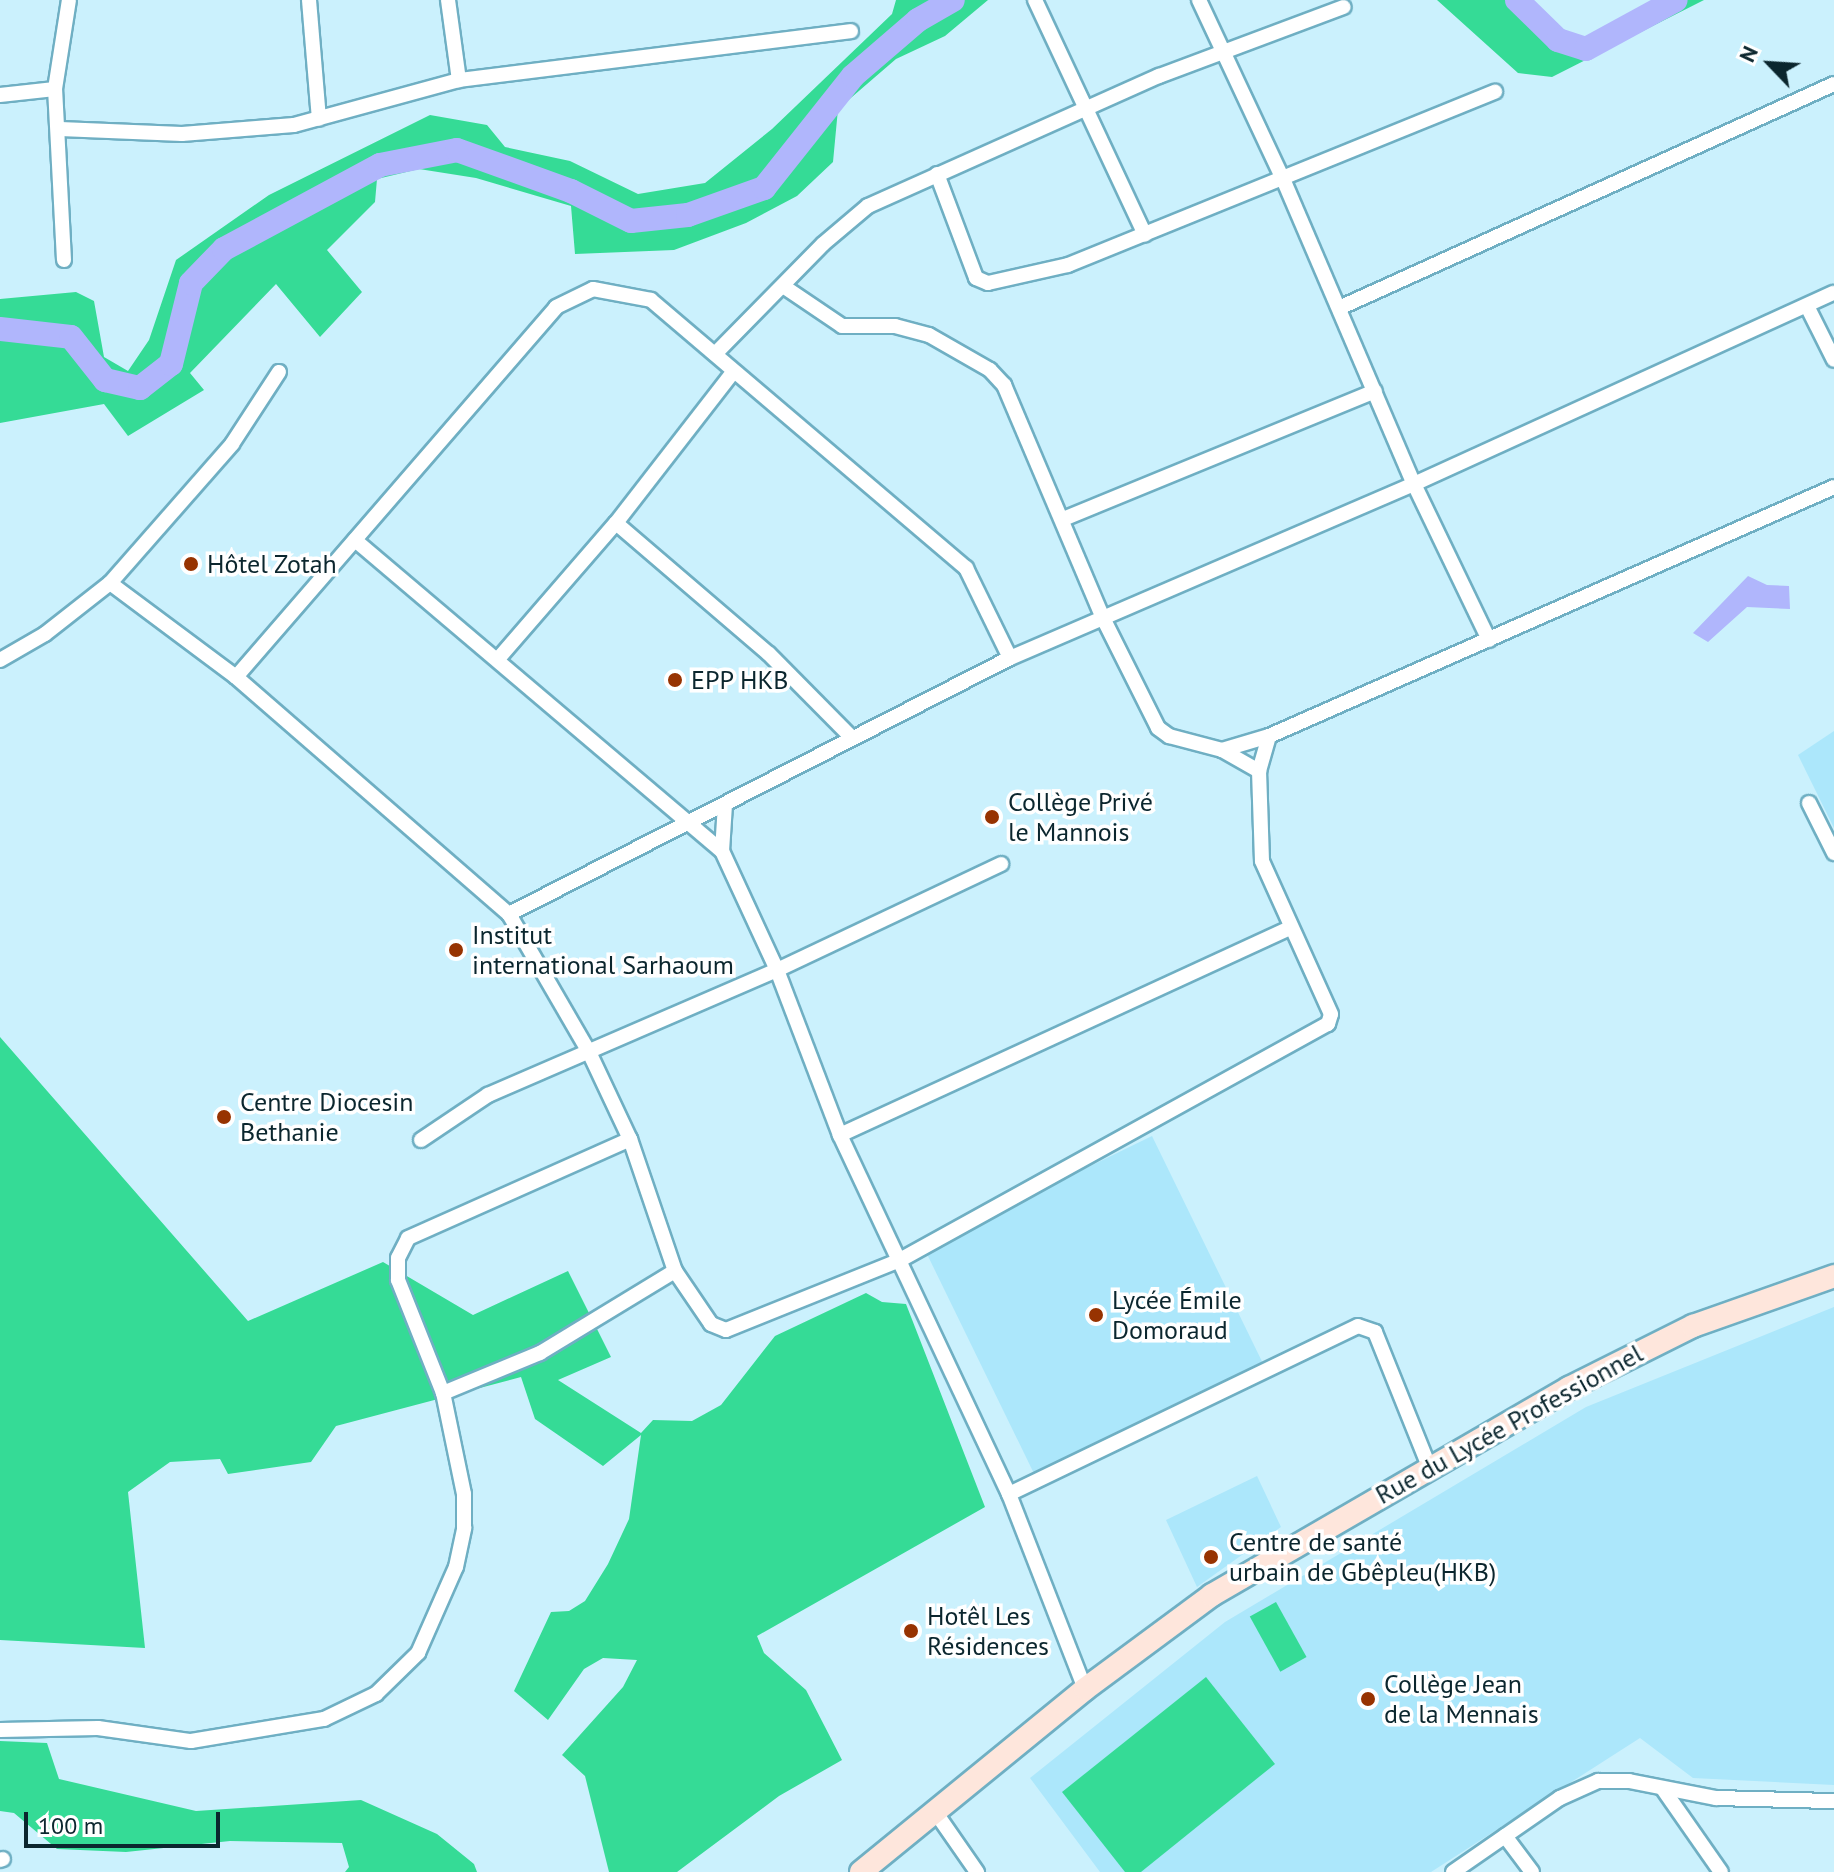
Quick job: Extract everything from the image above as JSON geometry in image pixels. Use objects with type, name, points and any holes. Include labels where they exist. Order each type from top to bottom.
[{"type":"main road","name":"Rue du Lycée Professionnel","points":[[861,1872],[1085,1689],[1212,1595],[1429,1466],[1693,1326],[1834,1276]]},
{"type":"street","points":[[64,260],[60,129],[55,89],[69,0]]},
{"type":"street","points":[[309,0],[319,119]]},
{"type":"street","points":[[448,0],[459,80]]},
{"type":"street","points":[[1035,0],[1145,235]]},
{"type":"street","points":[[1199,0],[1283,179],[1414,484],[1489,640]]},
{"type":"street","points":[[715,354],[868,206],[1159,76],[1344,7]]},
{"type":"street","points":[[60,129],[182,134],[319,119],[459,80],[851,31]]},
{"type":"street","points":[[1339,308],[1834,84]]},
{"type":"street","points":[[0,95],[55,89]]},
{"type":"street","points":[[937,174],[980,282],[1068,265],[1495,92]]},
{"type":"street","points":[[783,286],[842,326],[895,326],[929,335],[990,370],[1004,385],[1103,618],[1158,728],[1169,736],[1222,750],[1259,771]]},
{"type":"street","points":[[236,677],[556,307],[593,289],[651,300],[966,568],[1010,658]]},
{"type":"street","points":[[509,914],[1010,658],[1414,484],[1834,293]]},
{"type":"street","points":[[1807,306],[1834,360]]},
{"type":"street","points":[[498,659],[616,523],[734,371]]},
{"type":"street","points":[[0,660],[45,634],[110,583],[232,444],[279,372]]},
{"type":"street","points":[[1063,519],[1375,391]]},
{"type":"street","points":[[1222,750],[1269,736],[1834,487]]},
{"type":"street","points":[[616,523],[769,654],[851,737]]},
{"type":"street","points":[[355,540],[722,851],[777,970],[840,1135],[1009,1494],[1085,1689]]},
{"type":"street","points":[[110,583],[236,677],[509,914],[589,1052],[630,1139],[675,1271],[711,1324],[726,1330],[900,1260],[1328,1024],[1331,1014],[1262,861],[1259,771],[1269,736]]},
{"type":"street","points":[[1809,803],[1834,853]]},
{"type":"street","points":[[722,851],[725,805]]},
{"type":"street","points":[[421,1140],[488,1095],[777,970],[1001,864]]},
{"type":"street","points":[[840,1135],[1290,928]]},
{"type":"street","points":[[0,1730],[98,1728],[191,1741],[324,1719],[376,1694],[418,1653],[456,1567],[464,1528],[464,1494],[443,1393],[398,1280],[398,1258],[408,1238],[630,1139]]},
{"type":"street","points":[[443,1393],[540,1353],[675,1271]]},
{"type":"street","points":[[1009,1494],[1358,1326],[1375,1332],[1429,1466]]},
{"type":"street","points":[[1453,1872],[1560,1798],[1598,1781],[1716,1798],[1834,1801]]},
{"type":"street","points":[[1663,1789],[1721,1872]]},
{"type":"street","points":[[936,1813],[977,1872]]},
{"type":"street","points":[[1505,1836],[1532,1872]]},
{"type":"shaded area","points":[[1834,731],[1834,828],[1798,755]]},
{"type":"shaded area","name":"Lycée Émile Domoraud","points":[[1152,1136],[1264,1366],[1036,1477],[924,1247]]},
{"type":"shaded area","points":[[1834,1307],[1834,1785],[1693,1778],[1640,1738],[1431,1872],[1100,1872],[1030,1778],[1225,1622],[1586,1407]]},
{"type":"shaded area","name":"Centre de santé urbain de Gbêpleu(HKB)","points":[[1257,1476],[1281,1527],[1197,1587],[1166,1520]]},
{"type":"green space","points":[[896,0],[988,0],[945,36],[896,59],[838,109],[833,162],[797,196],[746,223],[674,250],[575,254],[571,206],[476,178],[419,169],[377,179],[375,202],[327,250],[362,292],[320,337],[276,284],[190,373],[204,390],[128,436],[104,404],[0,423],[0,299],[76,292],[94,301],[104,357],[128,371],[149,340],[176,260],[269,195],[430,115],[487,125],[505,147],[570,161],[638,194],[705,183],[772,129],[892,14]]},
{"type":"green space","points":[[1437,0],[1517,0],[1558,40],[1586,49],[1676,0],[1704,0],[1552,77],[1518,73]]},
{"type":"green space","points":[[0,1037],[248,1321],[383,1262],[473,1315],[568,1271],[611,1357],[558,1380],[641,1433],[653,1420],[692,1421],[721,1405],[775,1336],[866,1293],[882,1302],[906,1304],[985,1507],[757,1636],[764,1653],[806,1690],[842,1760],[779,1796],[677,1872],[609,1872],[585,1776],[562,1755],[623,1687],[637,1660],[603,1658],[584,1669],[548,1720],[514,1691],[551,1612],[569,1611],[585,1601],[608,1564],[629,1519],[641,1435],[603,1466],[535,1419],[521,1377],[336,1426],[311,1462],[228,1474],[220,1459],[170,1462],[128,1492],[145,1648],[0,1640]]},
{"type":"green space","points":[[1276,1602],[1307,1657],[1280,1672],[1250,1617]]},
{"type":"green space","points":[[1206,1677],[1275,1764],[1141,1872],[1125,1872],[1062,1792]]},
{"type":"green space","points":[[0,1741],[47,1743],[59,1779],[196,1811],[361,1800],[437,1834],[474,1864],[477,1872],[345,1872],[349,1867],[342,1843],[230,1841],[126,1852],[57,1849],[14,1813],[0,1811]]},
{"type":"water","points":[[1748,576],[1767,585],[1789,586],[1790,609],[1747,607],[1708,642],[1693,633]]},
{"type":"waterway","points":[[0,329],[71,337],[105,380],[140,388],[171,364],[191,283],[224,249],[380,165],[457,150],[571,191],[631,221],[688,215],[764,188],[853,76],[918,20],[953,0]]},
{"type":"waterway","points":[[1517,0],[1558,40],[1586,49],[1676,0]]},
{"type":"place","name":"Hôtel Zotah","points":[[191,564]]},
{"type":"place","name":"EPP HKB","points":[[675,680]]},
{"type":"place","name":"Collège Privé le Mannois","points":[[992,817]]},
{"type":"place","name":"Institut international Sarhaoum","points":[[456,950]]},
{"type":"place","name":"Centre Diocesin Bethanie","points":[[224,1117]]},
{"type":"place","name":"Lycée Émile Domoraud","points":[[1096,1315]]},
{"type":"place","name":"Centre de santé urbain de Gbêpleu(HKB)","points":[[1211,1557]]},
{"type":"place","name":"Hotêl Les Résidences","points":[[911,1631]]},
{"type":"place","name":"Collège Jean de la Mennais","points":[[1368,1699]]}]
